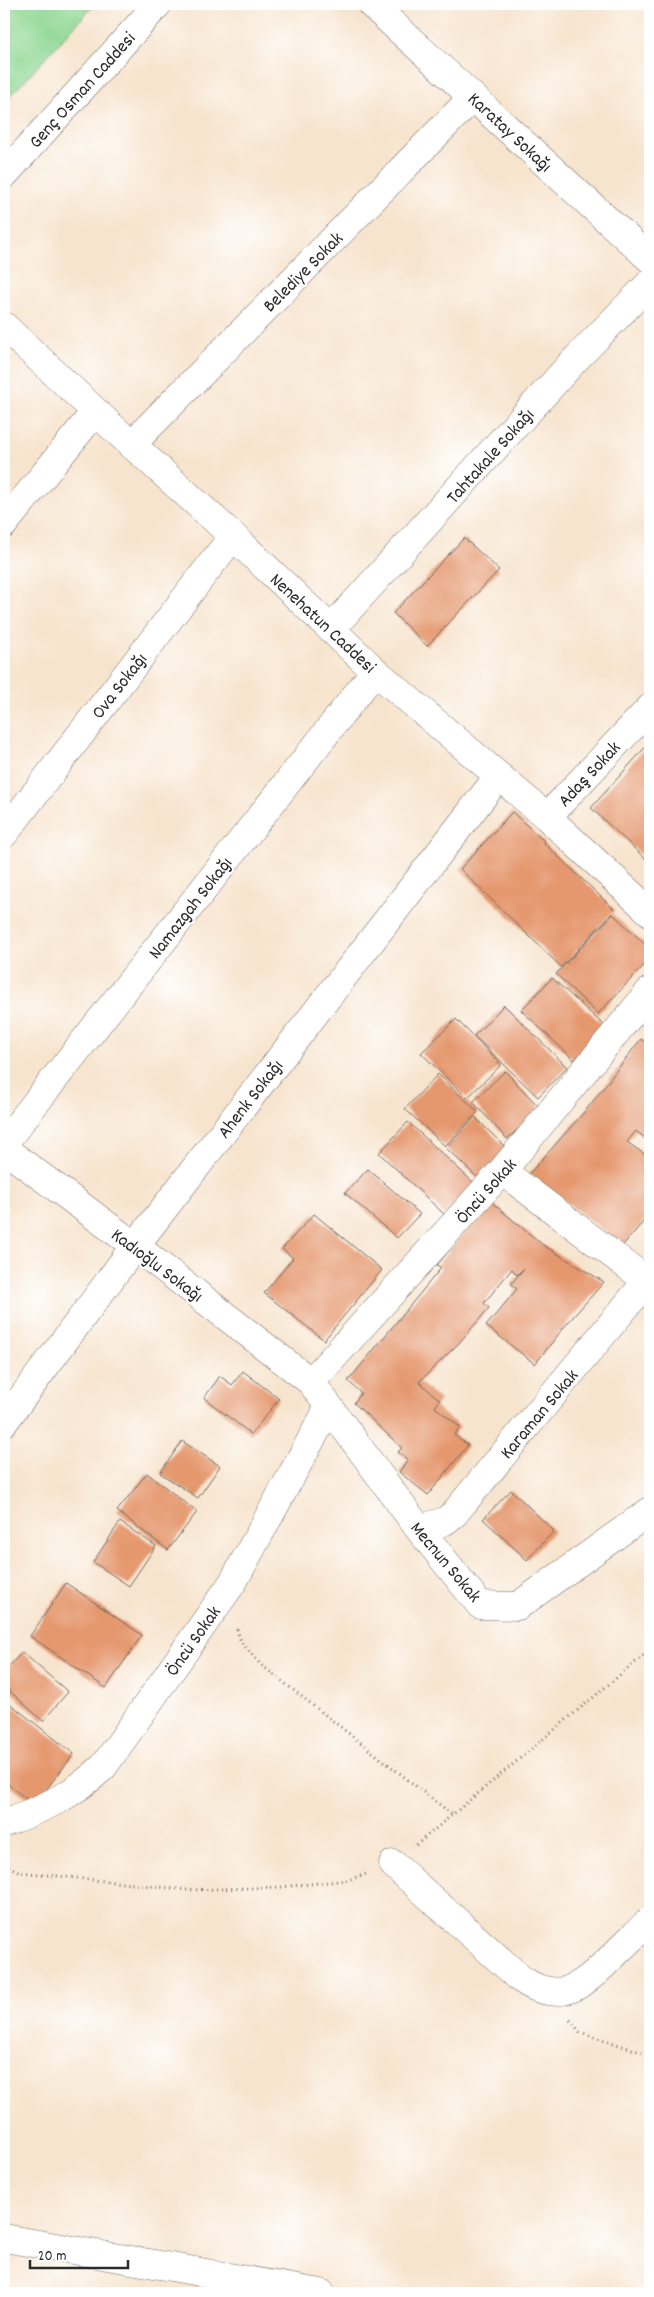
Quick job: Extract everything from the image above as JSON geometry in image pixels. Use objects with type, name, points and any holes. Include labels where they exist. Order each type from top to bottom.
[{"type":"main road","name":"Genç Osman Caddesi","points":[[4,175],[158,4]]},
{"type":"main road","name":"Karatay Sokağı","points":[[371,4],[650,260]]},
{"type":"main road","name":"Belediye Sokak","points":[[131,445],[473,97]]},
{"type":"main road","name":"Tahtakale Sokağı","points":[[331,629],[572,363],[650,283]]},
{"type":"main road","name":"Nenehatun Caddesi","points":[[4,326],[94,412],[233,536],[375,671],[547,817],[650,912]]},
{"type":"main road","points":[[4,524],[94,412]]},
{"type":"main road","name":"Ova Sokağı","points":[[4,834],[233,536]]},
{"type":"main road","name":"Namazgah Sokağı","points":[[4,1143],[375,671]]},
{"type":"main road","name":"Adaş Sokak","points":[[547,817],[650,708]]},
{"type":"main road","name":"Ahenk Sokağı","points":[[4,1422],[135,1246],[498,777]]},
{"type":"main road","name":"Öncü Sokak","points":[[311,1382],[502,1171],[650,993]]},
{"type":"main road","name":"Kadıoğlu Sokağı","points":[[4,1149],[135,1246],[311,1382]]},
{"type":"main road","points":[[502,1171],[649,1282]]},
{"type":"main road","name":"Karaman Sokak","points":[[419,1529],[446,1521],[454,1514],[649,1282]]},
{"type":"main road","name":"Mecnun Sokak","points":[[311,1382],[419,1529],[480,1605],[518,1606],[650,1511]]},
{"type":"main road","name":"Öncü Sokak","points":[[4,1822],[60,1800],[86,1784],[104,1766],[233,1582],[329,1407]]},
{"type":"main road","points":[[393,1864],[521,1979],[532,1987],[545,1991],[559,1992],[574,1989],[587,1982],[650,1920]]},
{"type":"main road","points":[[4,2238],[321,2293]]},
{"type":"path","points":[[233,1582],[235,1622],[241,1642],[260,1664],[453,1815]]},
{"type":"path","points":[[4,1864],[20,1872],[188,1890],[281,1887],[348,1880],[393,1864],[650,1650]]},
{"type":"path","points":[[545,1991],[580,2032],[650,2055]]},
{"type":"green space","points":[[4,4],[95,4],[4,103]]},
{"type":"building","points":[[464,538],[499,570],[427,646],[393,613]]},
{"type":"building","points":[[650,742],[650,863],[591,808]]},
{"type":"building","points":[[512,812],[615,910],[561,967],[460,869]]},
{"type":"building","points":[[613,914],[650,949],[650,959],[598,1014],[556,974]]},
{"type":"building","points":[[552,978],[607,1028],[574,1060],[521,1010]]},
{"type":"building","points":[[504,1005],[567,1067],[538,1097],[474,1036]]},
{"type":"building","points":[[456,1019],[501,1065],[467,1098],[421,1053]]},
{"type":"building","points":[[641,1039],[650,1045],[650,1142],[636,1131],[627,1142],[650,1158],[650,1214],[623,1245],[529,1174],[586,1110]]},
{"type":"building","points":[[505,1071],[541,1109],[507,1139],[473,1102]]},
{"type":"building","points":[[438,1074],[478,1112],[445,1146],[405,1109]]},
{"type":"building","points":[[475,1117],[509,1151],[481,1181],[446,1148]]},
{"type":"building","points":[[408,1122],[474,1183],[445,1215],[379,1153]]},
{"type":"building","points":[[368,1169],[420,1214],[397,1238],[345,1193]]},
{"type":"building","points":[[490,1201],[543,1245],[604,1282],[565,1326],[535,1364],[486,1326],[517,1289],[511,1284],[524,1268],[517,1275],[512,1269],[484,1303],[489,1308],[459,1343],[419,1382],[440,1400],[435,1407],[460,1427],[454,1435],[468,1445],[428,1495],[399,1472],[408,1460],[398,1452],[402,1448],[354,1403],[361,1393],[348,1381],[441,1268],[437,1265]]},
{"type":"building","points":[[314,1214],[382,1270],[324,1340],[264,1293],[293,1258],[282,1249]]},
{"type":"building","points":[[243,1371],[279,1399],[251,1434],[204,1398],[220,1376],[232,1385]]},
{"type":"building","points":[[182,1441],[220,1466],[198,1498],[160,1473]]},
{"type":"building","points":[[147,1473],[197,1512],[168,1550],[117,1511]]},
{"type":"building","points":[[511,1490],[554,1531],[527,1560],[483,1519]]},
{"type":"building","points":[[120,1522],[156,1546],[129,1586],[93,1562]]},
{"type":"building","points":[[66,1583],[142,1635],[106,1688],[30,1636]]},
{"type":"building","points":[[22,1652],[68,1692],[43,1721],[4,1686],[4,1672]]},
{"type":"building","points":[[4,1699],[74,1754],[34,1805],[4,1781]]}]
